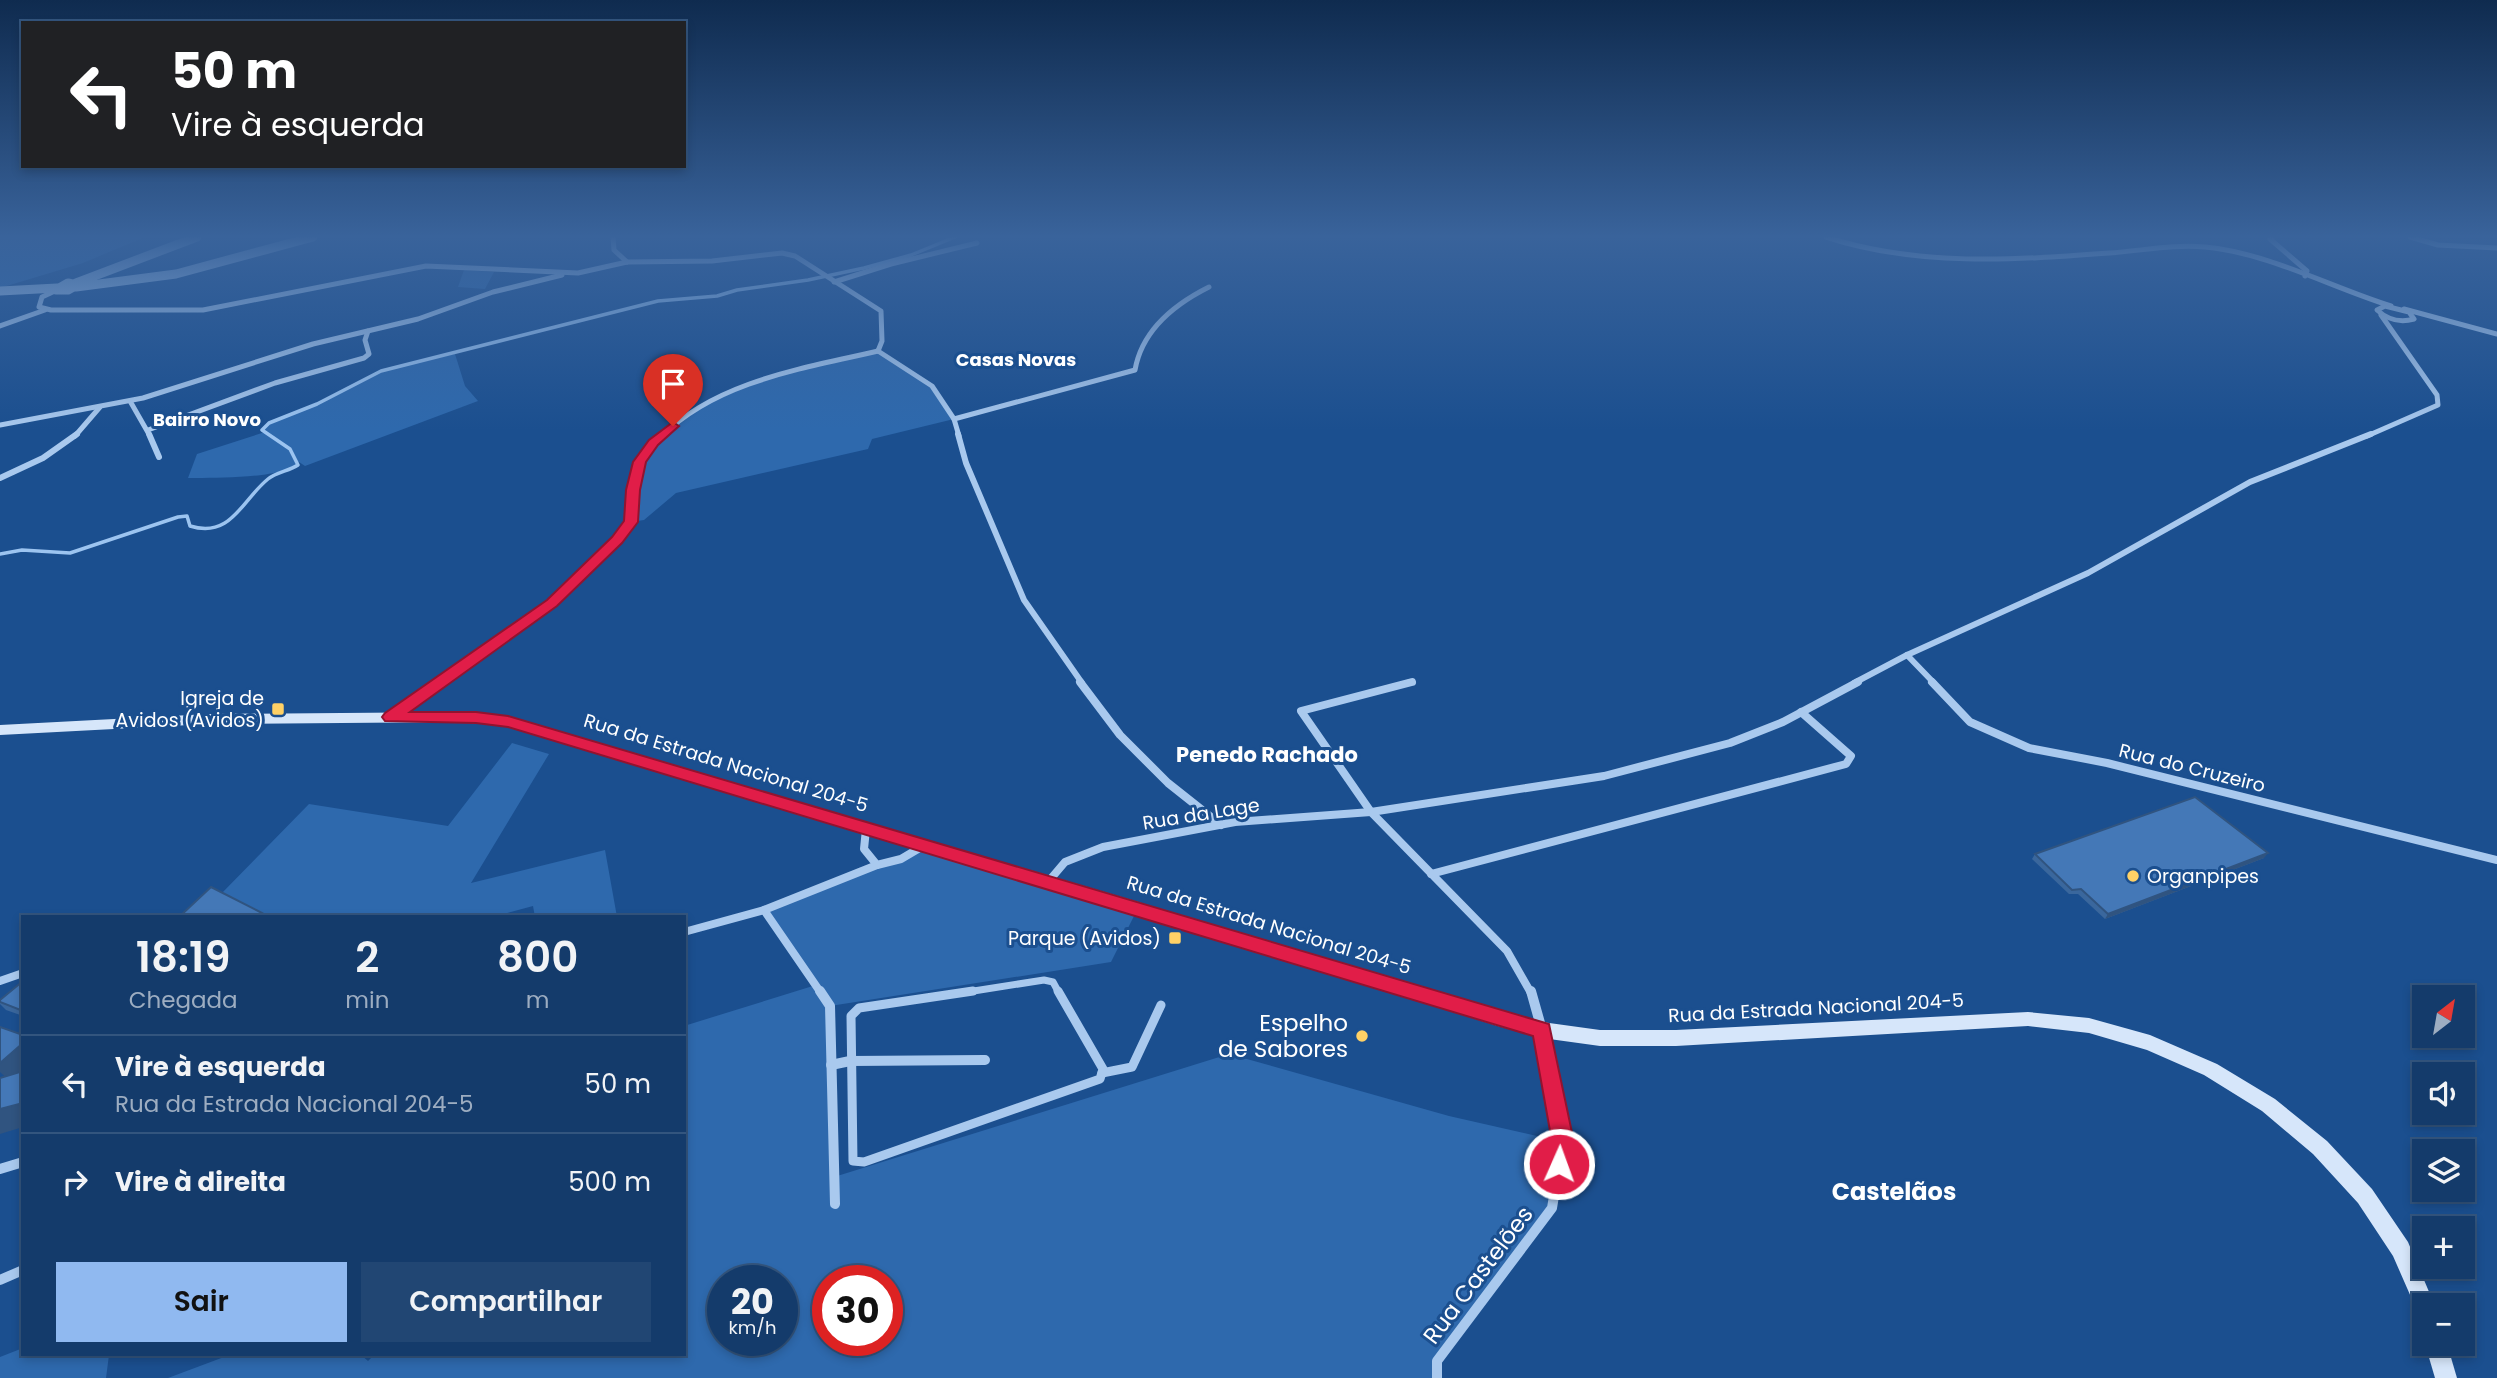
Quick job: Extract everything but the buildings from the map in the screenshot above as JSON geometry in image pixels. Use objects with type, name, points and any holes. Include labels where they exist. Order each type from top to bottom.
[{"type":"main road","name":"Rua da Estrada Nacional 204-5","points":[[0,730],[209,719],[467,717],[508,722],[1542,1030],[1600,1038],[1645,1039],[2049,1019],[2084,1023],[2133,1035],[2182,1055],[2237,1084],[2279,1113],[2314,1142],[2349,1178],[2382,1221],[2412,1273],[2420,1293]]},
{"type":"main road","points":[[2440,1356],[2446,1378]]},
{"type":"street","points":[[40,301],[39,307],[45,310]]},
{"type":"street","points":[[0,326],[45,310],[203,310],[247,301]]},
{"type":"street","points":[[0,425],[130,401],[322,341],[436,314],[469,301]]},
{"type":"street","points":[[865,301],[881,311],[882,341],[878,351]]},
{"type":"street","points":[[954,419],[1135,370],[1135,361],[1150,336],[1181,301]]},
{"type":"street","points":[[2362,301],[2379,312],[2411,320],[2443,319]]},
{"type":"street","points":[[2374,301],[2497,334]]},
{"type":"street","points":[[2379,312],[2381,307],[2391,306]]},
{"type":"street","points":[[2379,312],[2393,330],[2411,320],[2413,314],[2404,309]]},
{"type":"street","name":"Rua da Lage","points":[[1048,882],[1065,862],[1086,852],[1221,825],[1371,812],[1604,776],[1730,743],[1801,712],[1907,655],[2088,573],[2250,481],[2417,416],[2438,405],[2437,395],[2393,330]]},
{"type":"street","points":[[148,430],[275,383],[364,358],[369,354],[365,340],[368,331]]},
{"type":"street","points":[[391,717],[552,603],[617,540],[631,522],[633,490],[640,462],[654,442],[673,426],[708,404],[757,381],[811,365],[878,351],[932,386],[954,419],[966,463],[1024,600],[1120,735],[1168,783],[1221,825]]},
{"type":"street","points":[[130,401],[148,430],[159,457]]},
{"type":"street","points":[[0,478],[65,445],[86,428],[100,407]]},
{"type":"street","name":"Rua do Cruzeiro","points":[[1907,655],[1970,722],[2029,748],[2107,763],[2497,860]]},
{"type":"street","name":"Rua Castelões","points":[[1412,682],[1301,711],[1371,812],[1507,951],[1529,985],[1542,1030],[1563,1142],[1552,1208],[1437,1362],[1437,1378]]},
{"type":"street","points":[[1432,874],[1846,764],[1851,756],[1801,712]]},
{"type":"street","points":[[866,828],[862,843],[867,857],[877,865]]},
{"type":"street","points":[[686,932],[764,910],[877,865],[901,859],[923,846]]},
{"type":"street","points":[[764,910],[830,1006],[835,1204]]},
{"type":"street","points":[[0,981],[21,974]]},
{"type":"street","points":[[1044,980],[1054,982],[1103,1069],[1100,1079],[1090,1083],[864,1162],[853,1161],[850,1061],[851,1016],[859,1008],[1044,980]]},
{"type":"street","points":[[1101,1073],[1132,1067],[1161,1005]]},
{"type":"street","points":[[831,1065],[850,1061],[985,1060]]},
{"type":"street","points":[[0,1169],[21,1163]]},
{"type":"street","points":[[0,1280],[21,1271]]},
{"type":"shaded area","points":[[878,351],[932,386],[954,419],[872,439],[868,449],[676,493],[644,520],[631,522],[640,462],[673,426],[708,404],[757,381]]},
{"type":"shaded area","points":[[455,354],[465,386],[478,401],[305,466],[299,462],[292,468],[265,475],[188,478],[197,454],[265,432],[262,430],[269,423],[317,404],[381,371]]},
{"type":"shaded area","points":[[512,743],[549,754],[471,883],[605,850],[617,915],[535,915],[533,906],[499,915],[259,915],[220,895],[309,804],[448,826]]},
{"type":"shaded area","points":[[923,846],[1138,908],[1111,962],[830,1006],[834,1177],[1229,1054],[1449,1116],[1563,1142],[1552,1208],[1437,1361],[1437,1378],[168,1378],[227,1356],[362,1356],[368,1361],[373,1356],[686,1356],[686,1025],[816,985],[764,910]]},
{"type":"shaded area","points":[[21,1349],[21,1356],[109,1356],[106,1378],[0,1378],[0,1357]]},
{"type":"waterway","points":[[0,554],[22,550],[70,553],[178,517],[187,516],[190,526],[204,529],[216,527],[235,515],[268,479],[298,465],[290,449],[262,430],[269,423],[317,404],[381,371],[657,301]]},
{"type":"place","name":"Igreja de Avidos (Avidos)","points":[[278,709]]},
{"type":"place","name":"Organpipes","points":[[2133,876]]},
{"type":"place","name":"Parque (Avidos)","points":[[1175,938]]},
{"type":"place","name":"Espelho de Sabores","points":[[1362,1036]]},
{"type":"district","name":"Casas Novas","points":[[1016,359]]},
{"type":"district","name":"Bairro Novo","points":[[207,419]]},
{"type":"district","name":"Penedo Rachado","points":[[1267,754]]},
{"type":"district","name":"Castelãos","points":[[1894,1191]]},
{"type":"route","points":[[673,426],[654,442],[640,462],[633,490],[631,522],[617,540],[552,603],[391,717],[476,717],[508,722],[1542,1030],[1563,1142],[1559,1164]]}]
